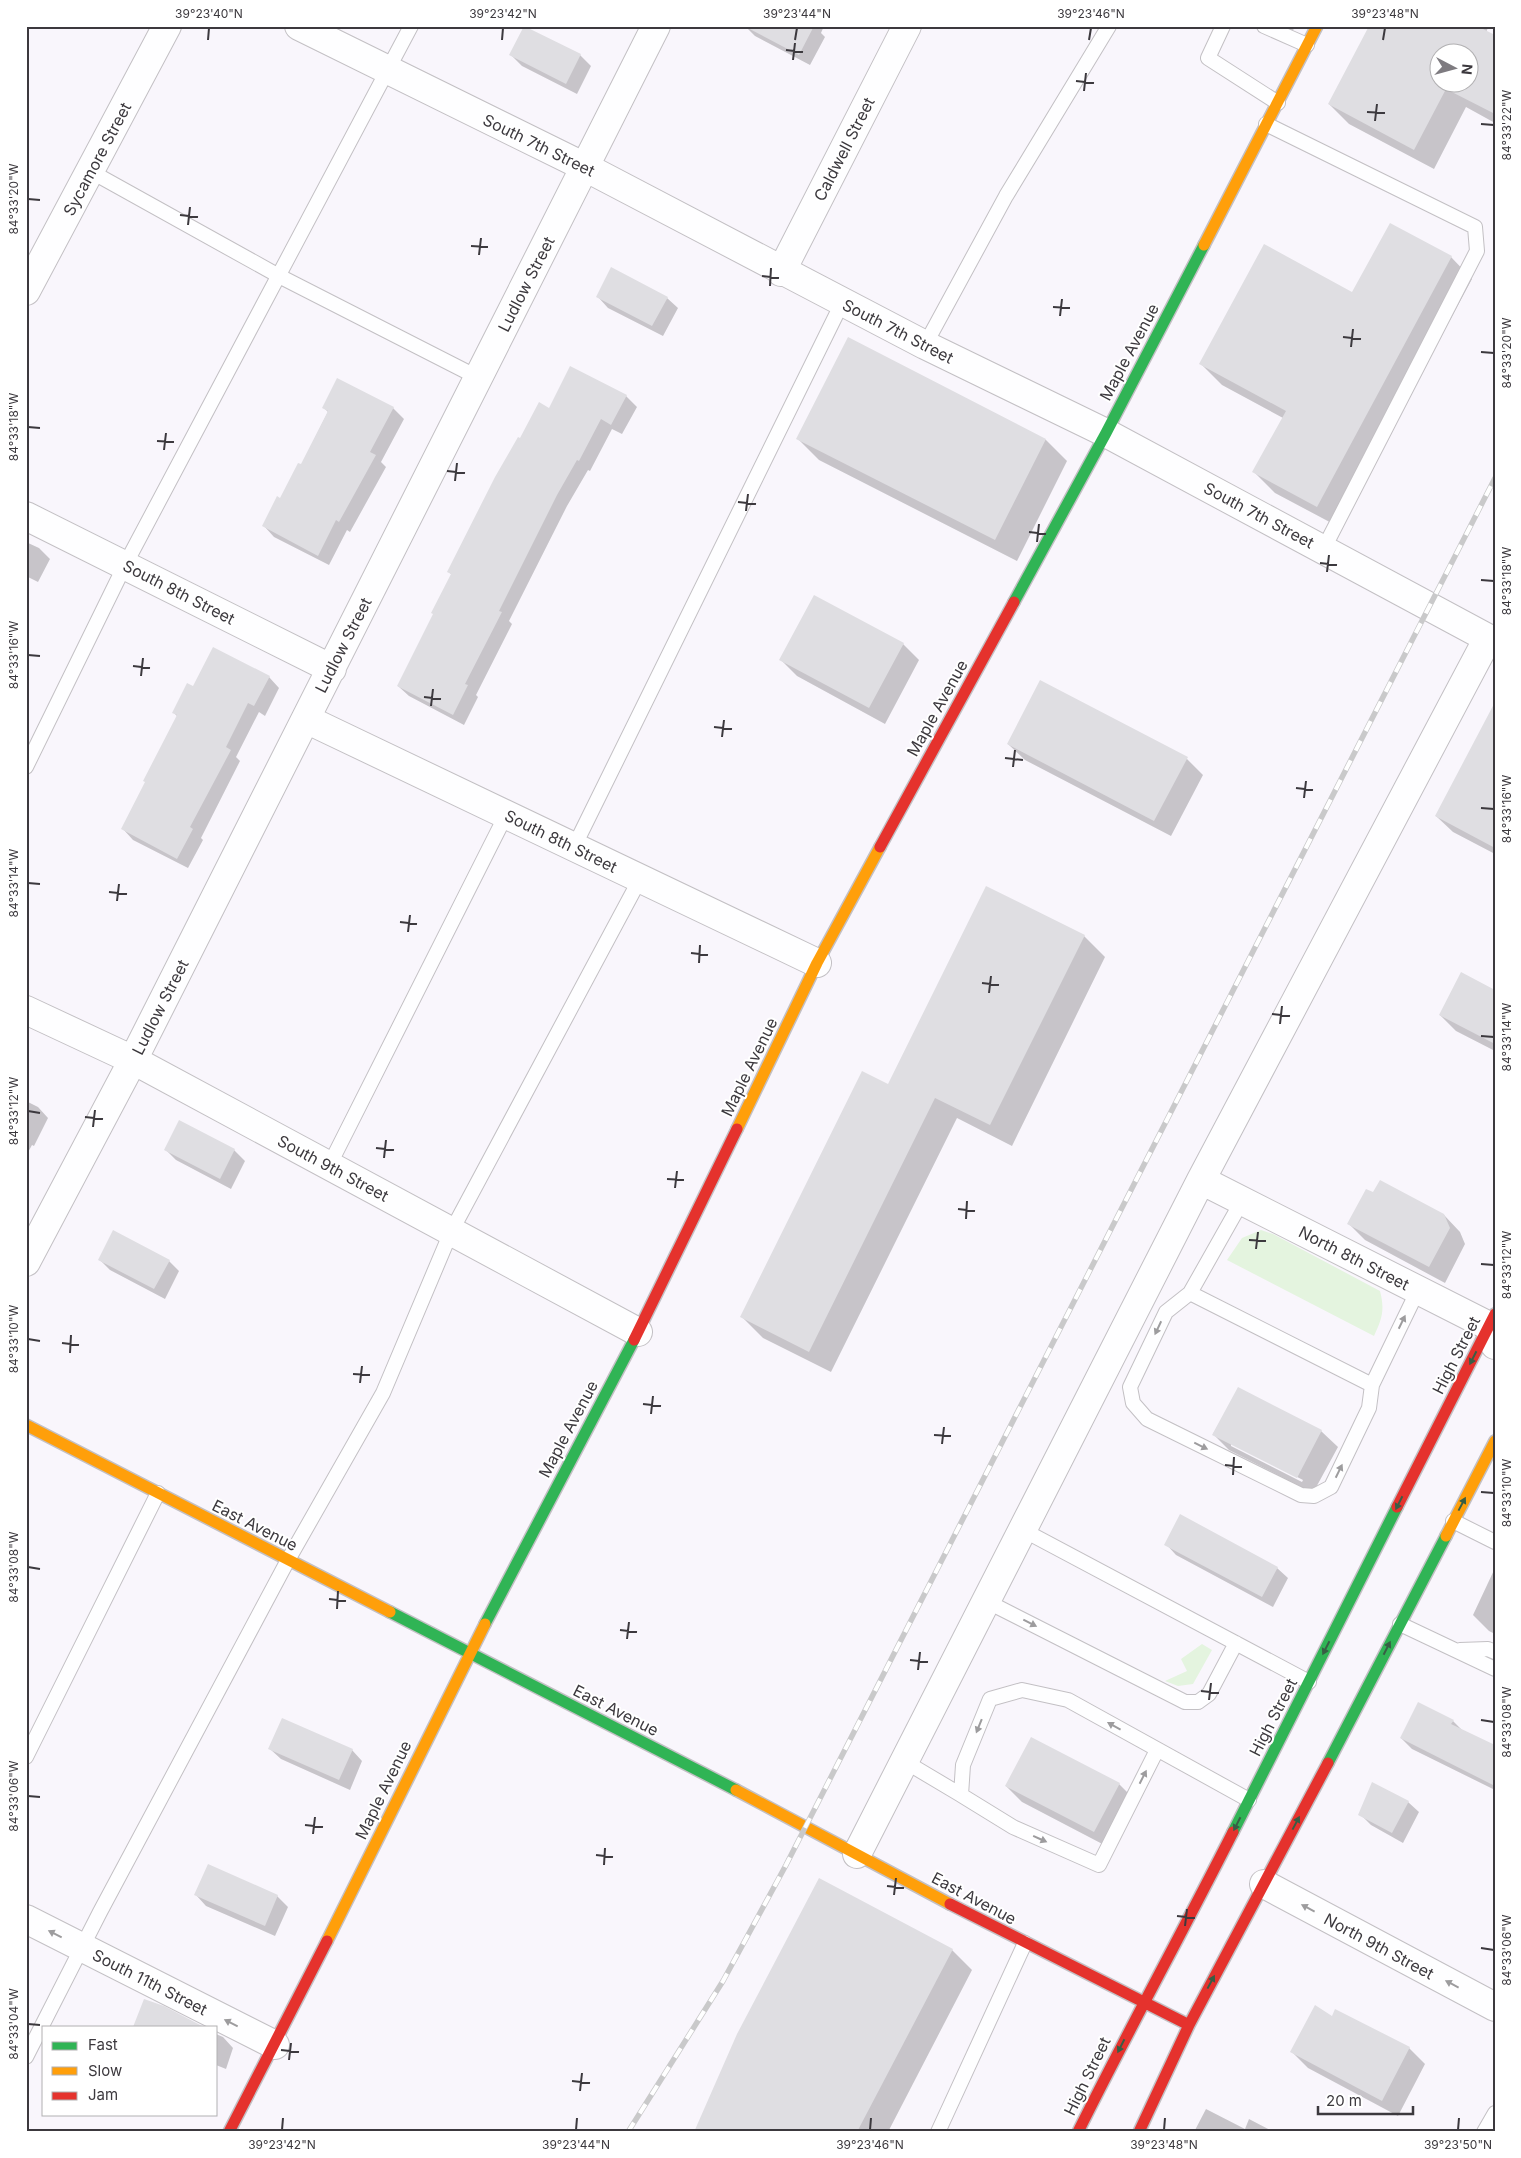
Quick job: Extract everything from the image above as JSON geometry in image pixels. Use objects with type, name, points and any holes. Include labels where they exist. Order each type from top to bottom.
[{"type":"main road","name":"Maple Avenue","points":[[229,2132],[275,2045],[470,1653],[638,1332],[817,963],[1106,433],[1317,26]]},
{"type":"main road","name":"High Street","points":[[1078,2132],[1144,2003],[1169,1959],[1309,1682],[1493,1328]]},
{"type":"main road","name":"East Avenue","points":[[26,1425],[470,1653],[1025,1943],[1189,2026]]},
{"type":"main road","points":[[1138,2132],[1189,2026],[1495,1441]]},
{"type":"street","name":"Sycamore Street","points":[[26,291],[167,26]]},
{"type":"street","name":"South 7th Street","points":[[299,26],[585,167],[781,272],[924,345],[1106,433],[1492,640]]},
{"type":"street","name":"Ludlow Street","points":[[26,1262],[133,1060],[656,26]]},
{"type":"street","name":"Caldwell Street","points":[[781,272],[907,26]]},
{"type":"street","name":"South 8th Street","points":[[26,516],[332,669]]},
{"type":"street","points":[[857,1854],[1201,1180],[1492,640]]},
{"type":"street","name":"South 8th Street","points":[[306,719],[817,963]]},
{"type":"street","name":"South 9th Street","points":[[26,1010],[133,1060],[638,1332]]},
{"type":"street","name":"North 8th Street","points":[[1201,1180],[1493,1328]]},
{"type":"street","name":"North 9th Street","points":[[1264,1884],[1495,2007]]},
{"type":"street","name":"South 11th Street","points":[[26,1919],[275,2045]]},
{"type":"lane","points":[[26,767],[125,565],[411,26]]},
{"type":"lane","points":[[924,345],[1006,196],[1109,26]]},
{"type":"lane","points":[[1224,26],[1208,58],[1278,103]]},
{"type":"lane","points":[[1264,26],[1308,45]]},
{"type":"lane","points":[[1266,124],[1475,227],[1477,251],[1323,550]]},
{"type":"lane","points":[[90,171],[279,276],[479,378]]},
{"type":"lane","points":[[574,847],[842,303]]},
{"type":"lane","points":[[329,1166],[506,815]]},
{"type":"lane","points":[[26,2057],[288,1560],[382,1394],[451,1232],[640,879]]},
{"type":"lane","points":[[1242,1201],[1190,1293],[1166,1312],[1130,1387],[1133,1403],[1147,1419],[1300,1495],[1314,1496],[1331,1487],[1370,1408],[1372,1385],[1418,1290]]},
{"type":"lane","points":[[1190,1293],[1372,1385]]},
{"type":"lane","points":[[26,1756],[158,1493]]},
{"type":"lane","points":[[1453,1521],[1495,1542]]},
{"type":"lane","points":[[1023,1530],[1309,1682]]},
{"type":"lane","points":[[986,1601],[1185,1702],[1198,1702],[1209,1694],[1236,1643]]},
{"type":"lane","points":[[1400,1624],[1495,1668]]},
{"type":"lane","points":[[1457,1650],[1488,1649],[1495,1652]]},
{"type":"lane","points":[[961,1795],[963,1765],[990,1700],[1022,1690],[1068,1700],[1249,1800]]},
{"type":"lane","points":[[904,1762],[1013,1827],[1099,1865],[1157,1750]]},
{"type":"lane","points":[[938,2132],[1025,1943]]},
{"type":"lane","points":[[1484,2132],[1495,2113]]},
{"type":"green space","points":[[1261,1230],[1273,1234],[1380,1291],[1382,1314],[1374,1336],[1227,1260],[1242,1238]]},
{"type":"green space","points":[[1202,1644],[1212,1650],[1193,1684],[1178,1686],[1165,1681],[1187,1671],[1181,1659]]},
{"type":"building","points":[[524,26],[581,54],[566,84],[509,55]]},
{"type":"building","points":[[744,26],[814,26],[799,55]]},
{"type":"building","points":[[1369,26],[1477,26],[1495,35],[1495,114],[1452,92],[1478,92],[1478,42],[1428,42],[1428,92],[1444,92],[1414,150],[1328,104]]},
{"type":"building","points":[[1390,223],[1452,256],[1317,507],[1252,472],[1286,411],[1199,364],[1264,244],[1352,292]]},
{"type":"building","points":[[611,267],[668,297],[652,326],[596,297]]},
{"type":"building","points":[[848,337],[1046,439],[995,540],[796,439]]},
{"type":"building","points":[[570,366],[627,395],[611,425],[601,419],[579,461],[577,460],[557,495],[499,611],[502,612],[465,684],[468,685],[453,715],[397,686],[451,574],[447,572],[495,477],[518,437],[520,438],[539,402],[549,408]]},
{"type":"building","points":[[337,378],[394,407],[370,452],[376,455],[339,522],[336,520],[318,556],[262,526],[277,496],[280,498],[298,463],[301,464],[328,411],[322,408]]},
{"type":"building","points":[[814,595],[904,643],[869,708],[779,660]]},
{"type":"building","points":[[213,647],[270,676],[254,706],[248,703],[226,747],[231,750],[190,827],[193,829],[177,859],[121,829],[177,715],[172,713],[187,683],[193,686]]},
{"type":"building","points":[[1040,680],[1188,757],[1154,821],[1007,744]]},
{"type":"building","points":[[1495,702],[1495,848],[1435,816]]},
{"type":"building","points":[[986,886],[1085,935],[990,1125],[935,1098],[809,1352],[740,1317],[862,1071],[888,1084]]},
{"type":"building","points":[[1461,972],[1495,990],[1495,1044],[1439,1015]]},
{"type":"building","points":[[179,1120],[235,1149],[220,1179],[164,1150]]},
{"type":"building","points":[[1380,1180],[1444,1214],[1450,1228],[1429,1267],[1347,1224],[1366,1189],[1373,1192]]},
{"type":"building","points":[[113,1230],[170,1260],[154,1289],[98,1260]]},
{"type":"building","points":[[1238,1387],[1322,1430],[1297,1478],[1212,1435]]},
{"type":"building","points":[[1180,1514],[1278,1567],[1262,1597],[1164,1545]]},
{"type":"building","points":[[1418,1702],[1454,1720],[1451,1724],[1495,1745],[1495,1786],[1400,1738]]},
{"type":"building","points":[[282,1718],[353,1749],[339,1780],[268,1749]]},
{"type":"building","points":[[1031,1737],[1120,1783],[1094,1832],[1005,1786]]},
{"type":"building","points":[[1372,1782],[1409,1801],[1392,1833],[1358,1815]]},
{"type":"building","points":[[208,1864],[278,1895],[265,1926],[194,1895]]},
{"type":"building","points":[[819,1878],[953,1949],[857,2132],[694,2132],[737,2034]]},
{"type":"building","points":[[144,1999],[164,2006],[202,2026],[133,2026]]},
{"type":"building","points":[[1315,2005],[1332,2016],[1335,2009],[1410,2047],[1382,2101],[1290,2052]]},
{"type":"railway","points":[[628,2132],[723,1981],[786,1865],[1495,478]]},
{"type":"traffic: fast","points":[[1014,602],[1106,433],[1204,245]]},
{"type":"traffic: fast","points":[[485,1624],[634,1340]]},
{"type":"traffic: fast","points":[[1233,1832],[1397,1507]]},
{"type":"traffic: fast","points":[[1328,1763],[1446,1536]]},
{"type":"traffic: fast","points":[[390,1612],[736,1790]]},
{"type":"traffic: slow","points":[[1204,245],[1317,26]]},
{"type":"traffic: slow","points":[[737,1129],[817,963],[880,847]]},
{"type":"traffic: slow","points":[[26,1425],[390,1612]]},
{"type":"traffic: slow","points":[[1446,1536],[1495,1441]]},
{"type":"traffic: slow","points":[[327,1941],[485,1624]]},
{"type":"traffic: slow","points":[[736,1790],[950,1904]]},
{"type":"traffic: jam","points":[[880,847],[1014,602]]},
{"type":"traffic: jam","points":[[634,1340],[737,1129]]},
{"type":"traffic: jam","points":[[1397,1507],[1495,1314]]},
{"type":"traffic: jam","points":[[1139,2132],[1189,2025],[1328,1763]]},
{"type":"traffic: jam","points":[[1078,2132],[1233,1832]]},
{"type":"traffic: jam","points":[[950,1904],[1189,2025]]},
{"type":"traffic: jam","points":[[229,2132],[327,1941]]}]
